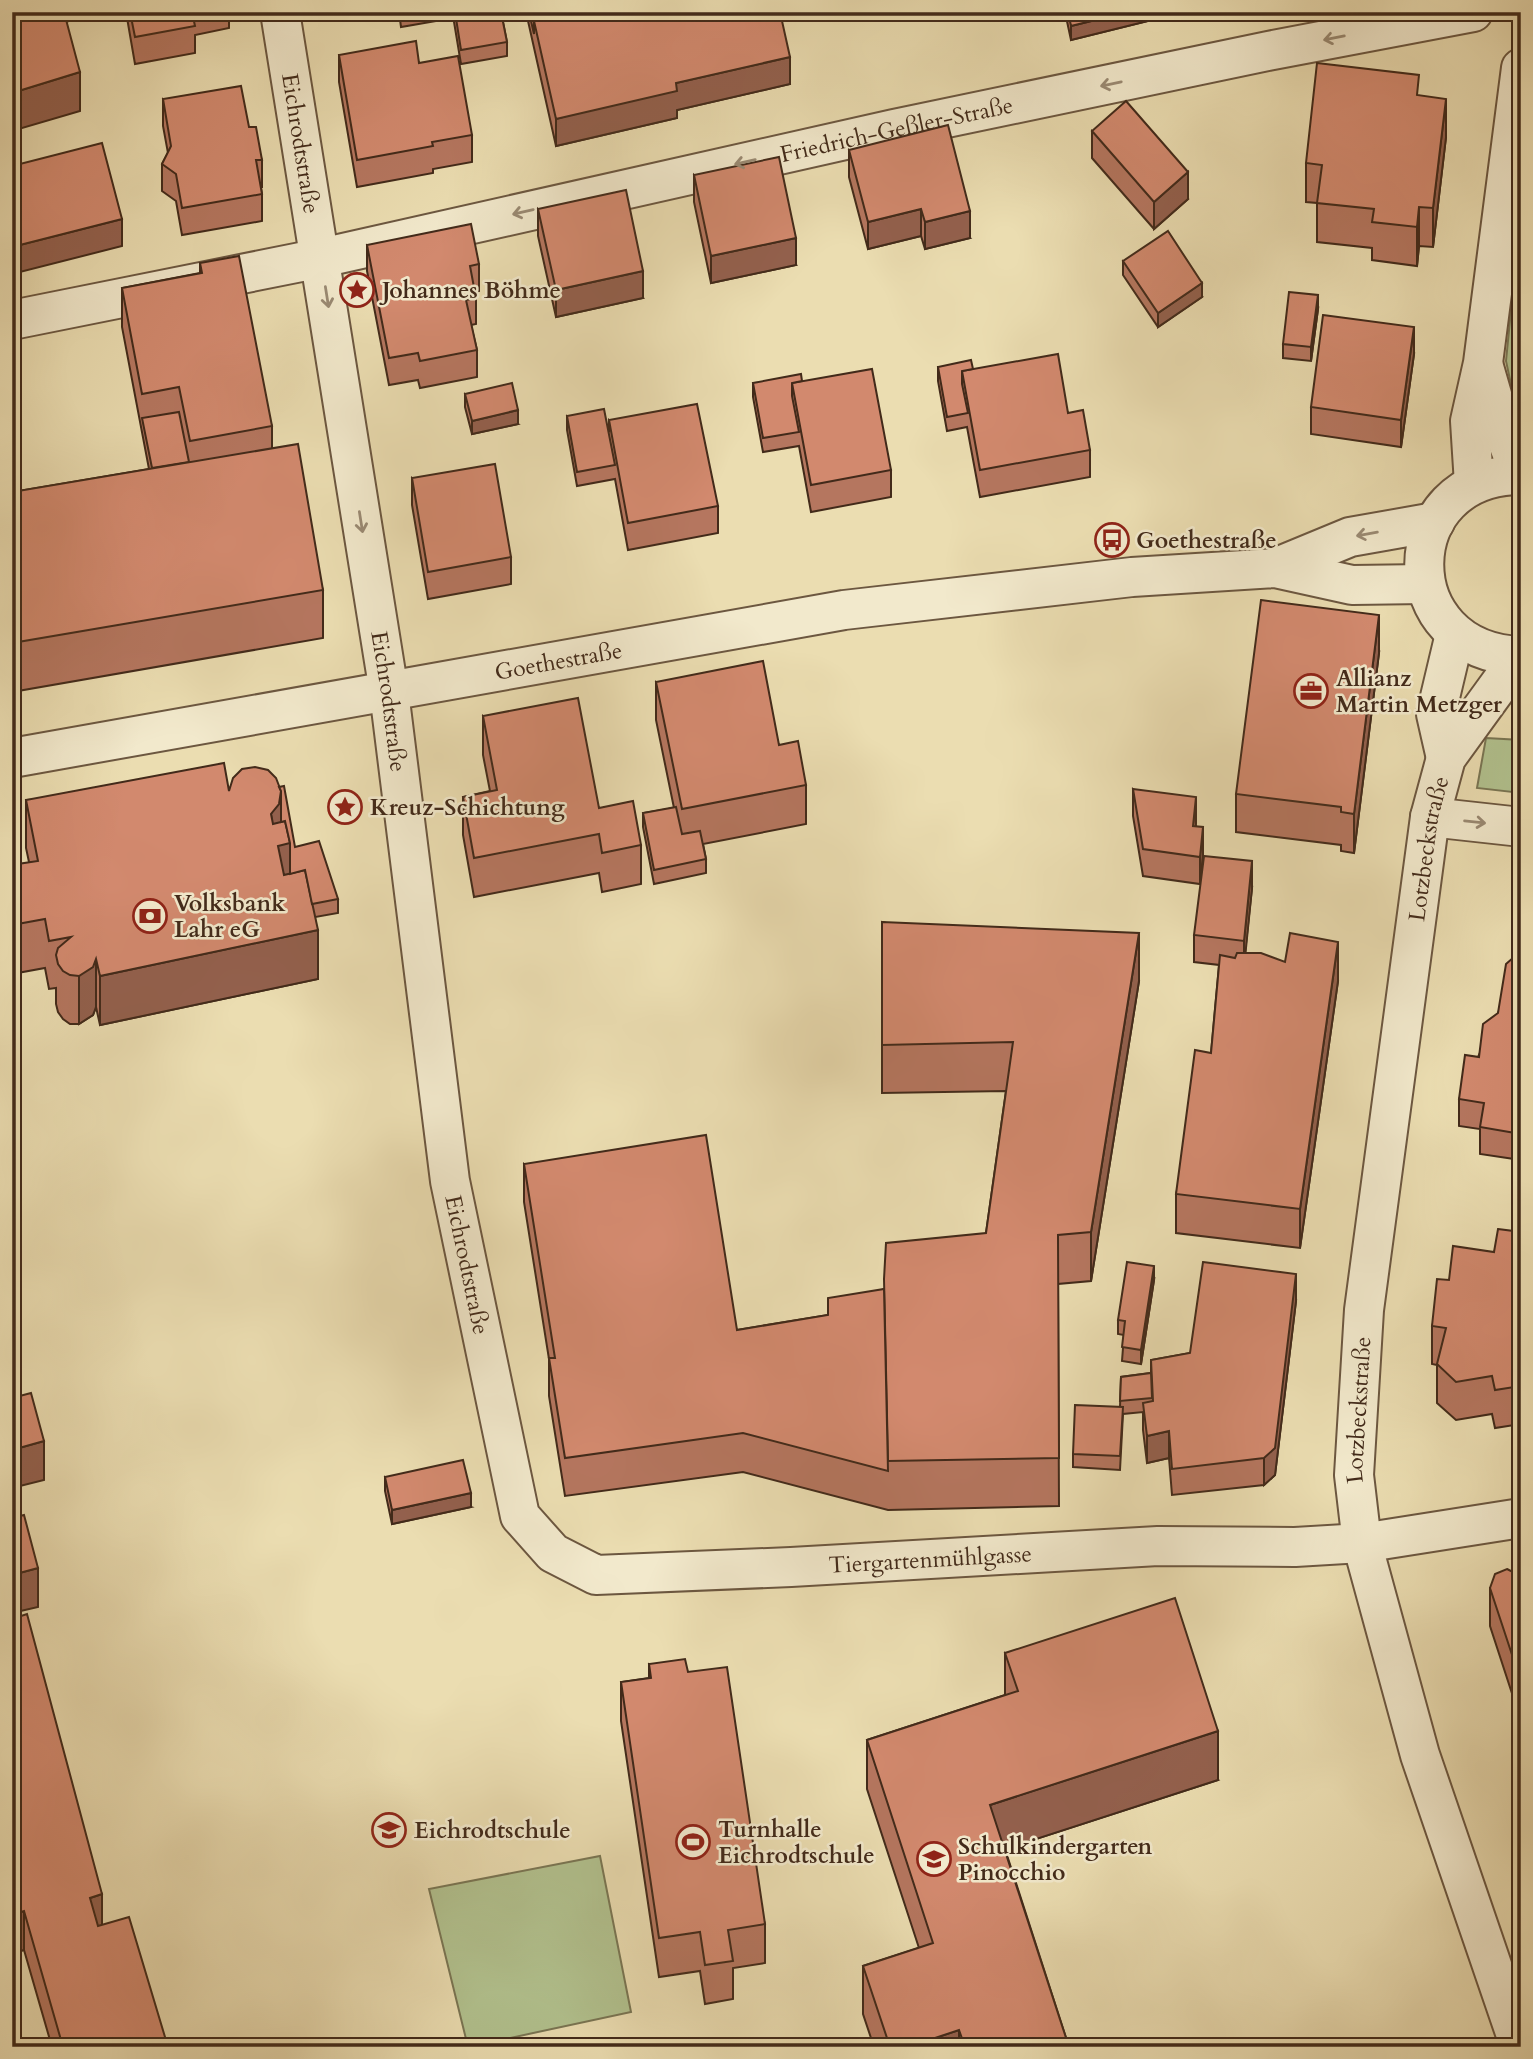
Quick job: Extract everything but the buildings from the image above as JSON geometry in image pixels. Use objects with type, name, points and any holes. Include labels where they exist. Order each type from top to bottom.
[{"type":"street","name":"Eichrodtstraße","points":[[280,12],[389,692],[450,1181],[520,1516]]},
{"type":"street","name":"Friedrich-Geßler-Straße","points":[[12,320],[321,258],[894,129],[1268,51],[1474,12]]},
{"type":"street","name":"Lotzbeckstraße","points":[[1474,484],[1470,421],[1510,232],[1521,68]]},
{"type":"street","name":"Lotzbeckstraße","points":[[1483,363],[1499,419],[1520,475],[1497,476],[1474,484],[1444,507],[1426,542],[1423,563],[1425,584],[1436,612],[1455,634],[1475,647],[1497,654],[1520,656]]},
{"type":"street","name":"Goethestraße","points":[[1275,568],[1350,537],[1435,522]]},
{"type":"street","name":"Goethestraße","points":[[12,758],[844,610],[1132,577],[1275,568],[1352,585],[1425,584]]},
{"type":"street","name":"Lotzbeckstraße","points":[[1446,758],[1436,714],[1455,634]]},
{"type":"street","name":"Lotzbeckstraße","points":[[1520,656],[1446,758],[1430,817],[1364,1310],[1354,1475],[1363,1543],[1420,1755],[1520,2047]]},
{"type":"street","points":[[1430,817],[1521,827]]},
{"type":"street","name":"Tiergartenmühlgasse","points":[[520,1516],[553,1553],[596,1575],[1158,1546],[1295,1548],[1363,1543],[1521,1518]]},
{"type":"green space","points":[[1516,260],[1521,261],[1521,410],[1516,408],[1506,361]]},
{"type":"green space","points":[[1486,738],[1521,740],[1521,793],[1477,788]]},
{"type":"green space","points":[[600,1856],[631,2012],[468,2047],[429,1889]]},
{"type":"place","name":"Johannes Böhme","points":[[357,290]]},
{"type":"place","name":"Goethestraße","points":[[1112,540]]},
{"type":"place","name":"Allianz Martin Metzger","points":[[1311,691]]},
{"type":"place","name":"Kreuz-Schichtung","points":[[345,807]]},
{"type":"place","name":"Volksbank Lahr eG","points":[[150,916]]},
{"type":"place","name":"Eichrodtschule","points":[[389,1830]]},
{"type":"place","name":"Turnhalle Eichrodtschule","points":[[693,1842]]},
{"type":"place","name":"Schulkindergarten Pinocchio","points":[[934,1859]]}]
